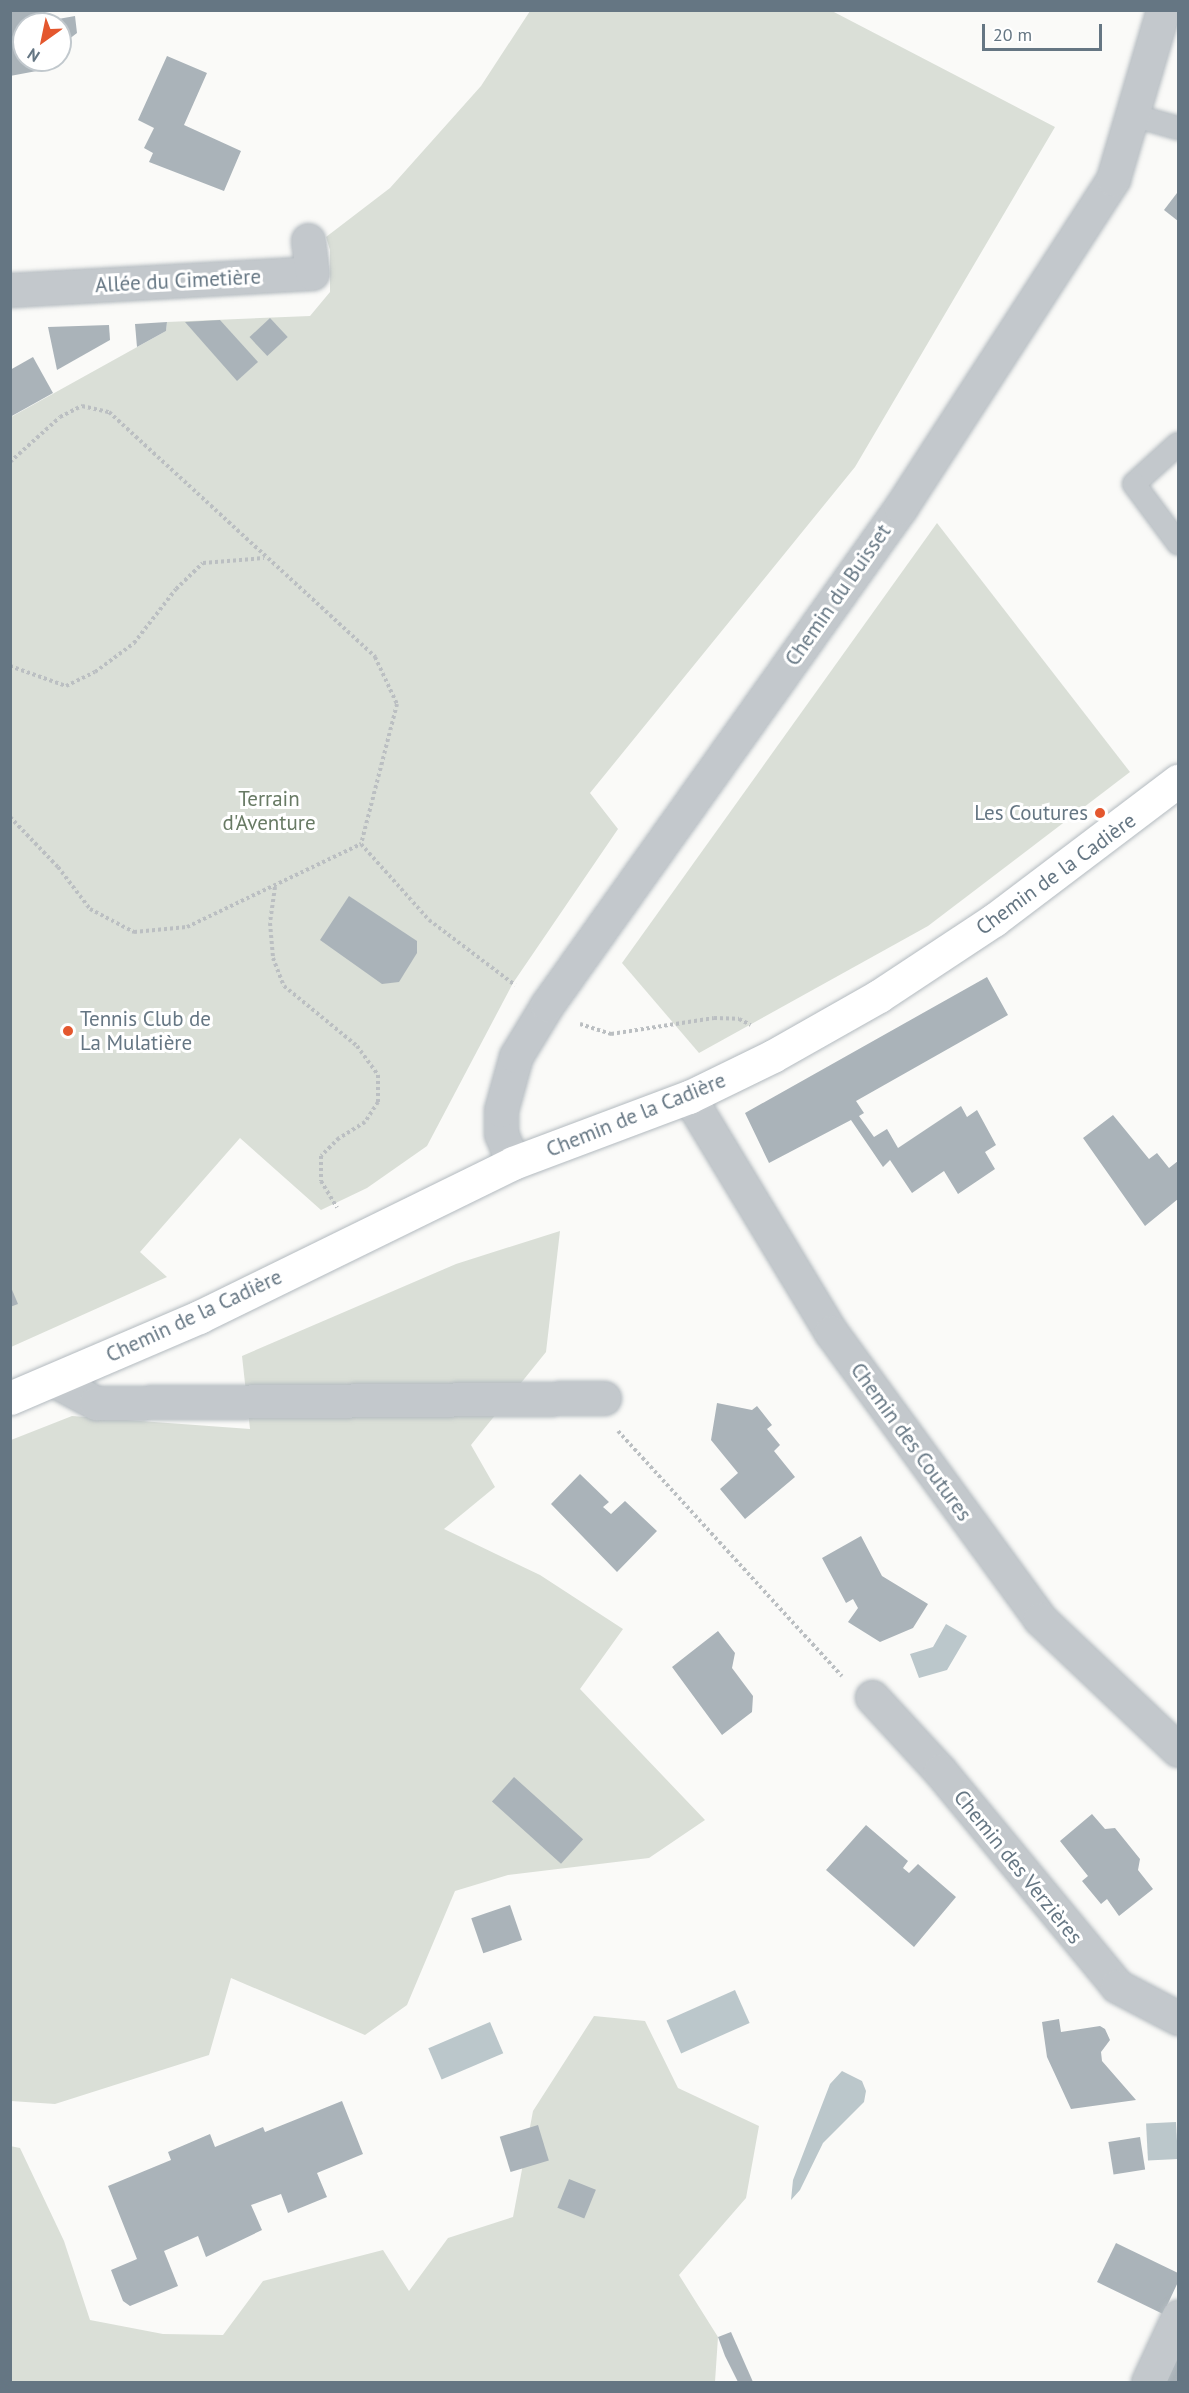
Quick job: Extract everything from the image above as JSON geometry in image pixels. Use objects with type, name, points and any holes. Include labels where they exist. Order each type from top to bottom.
[{"type":"street","name":"Chemin du Buisset","points":[[513,1163],[501,1134],[501,1110],[516,1056],[547,1005],[901,507],[1113,179],[1163,10]]},
{"type":"street","name":"Allée du Cimetière","points":[[10,290],[312,273],[308,240]]},
{"type":"street","name":"Chemin de la Cadière","points":[[10,1398],[55,1381],[199,1317],[354,1238],[513,1163],[689,1097],[772,1056],[906,979],[994,920],[1179,781]]},
{"type":"street","name":"Chemin des Coutures","points":[[689,1097],[831,1332],[1040,1619],[1179,1750]]},
{"type":"street","points":[[55,1381],[96,1403],[604,1398]]},
{"type":"street","name":"Chemin des Verzières","points":[[872,1697],[940,1771],[1117,1986],[1179,2018]]},
{"type":"street","points":[[1148,2382],[1179,2317]]},
{"type":"lane","points":[[1132,116],[1179,128]]},
{"type":"lane","points":[[1179,444],[1134,484],[1179,543]]},
{"type":"path","points":[[10,462],[68,414],[82,406],[110,412],[264,558],[375,657],[397,704],[361,844],[188,927],[134,932],[90,909],[12,816]]},
{"type":"path","points":[[10,666],[66,686],[95,672],[134,643],[176,589],[203,563],[264,558]]},
{"type":"path","points":[[361,844],[429,920],[518,987]]},
{"type":"path","points":[[275,887],[270,923],[273,958],[284,986],[357,1046],[378,1076],[378,1102],[365,1122],[339,1138],[321,1156],[321,1181],[354,1238]]},
{"type":"path","points":[[574,1021],[611,1034],[714,1018],[739,1019],[757,1030]]},
{"type":"path","points":[[604,1398],[613,1425],[840,1675],[872,1697]]},
{"type":"green space","name":"Terrain d'Aventure","points":[[530,11],[832,11],[1055,127],[855,467],[590,793],[618,829],[513,983],[427,1146],[367,1188],[321,1210],[240,1138],[140,1252],[167,1277],[11,1347],[11,417],[166,331],[167,322],[310,316],[330,292],[330,250],[326,237],[390,188],[481,86]]},
{"type":"green space","points":[[937,523],[1130,772],[928,926],[699,1053],[622,963]]},
{"type":"green space","points":[[560,1231],[546,1352],[471,1445],[495,1487],[444,1529],[540,1575],[623,1629],[580,1689],[705,1820],[649,1858],[508,1875],[455,1891],[407,2005],[365,2035],[231,1978],[209,2055],[55,2104],[11,2101],[11,1440],[72,1416],[250,1429],[242,1356],[456,1264]]},
{"type":"green space","points":[[594,2016],[645,2021],[678,2088],[759,2126],[746,2198],[679,2275],[718,2337],[715,2382],[11,2382],[10,2146],[20,2148],[64,2241],[90,2320],[163,2334],[223,2335],[263,2281],[383,2250],[409,2291],[448,2238],[513,2217],[533,2111]]},
{"type":"shaded area","points":[[946,1624],[967,1636],[947,1670],[919,1678],[910,1654],[933,1647]]},
{"type":"shaded area","points":[[735,1990],[750,2023],[681,2053],[666,2021]]},
{"type":"shaded area","points":[[490,2022],[503,2053],[442,2079],[428,2048]]},
{"type":"shaded area","points":[[842,2071],[862,2081],[866,2091],[864,2102],[823,2143],[800,2190],[791,2200],[793,2180],[830,2084]]},
{"type":"shaded area","points":[[1176,2122],[1178,2159],[1148,2161],[1146,2124]]},
{"type":"building","points":[[10,10],[45,10],[45,12],[12,12],[12,72],[31,72],[10,76]]},
{"type":"building","points":[[75,16],[77,33],[72,37],[72,17]]},
{"type":"building","points":[[167,56],[207,73],[184,125],[241,151],[224,191],[149,162],[153,153],[144,148],[154,128],[138,120]]},
{"type":"building","points":[[1178,194],[1178,221],[1164,210]]},
{"type":"building","points":[[270,318],[288,337],[267,356],[250,337]]},
{"type":"building","points":[[220,320],[258,362],[237,381],[185,322]]},
{"type":"building","points":[[167,322],[166,331],[137,347],[135,324]]},
{"type":"building","points":[[109,325],[110,340],[57,370],[48,327]]},
{"type":"building","points":[[33,357],[53,393],[10,417],[10,370]]},
{"type":"building","points":[[349,896],[417,941],[417,953],[399,982],[382,984],[320,940]]},
{"type":"building","points":[[987,977],[1008,1015],[856,1101],[864,1113],[859,1116],[874,1137],[887,1129],[898,1148],[961,1106],[967,1117],[977,1110],[996,1145],[985,1152],[995,1169],[958,1194],[944,1171],[912,1193],[890,1160],[883,1167],[851,1120],[769,1163],[745,1113]]},
{"type":"building","points":[[1113,1115],[1149,1159],[1157,1153],[1169,1168],[1178,1161],[1178,1199],[1145,1226],[1083,1138]]},
{"type":"building","points":[[10,1285],[18,1304],[10,1307]]},
{"type":"building","points":[[717,1403],[752,1410],[757,1406],[772,1425],[767,1429],[780,1445],[774,1451],[795,1477],[745,1519],[720,1489],[738,1473],[711,1440]]},
{"type":"building","points":[[580,1474],[609,1502],[603,1507],[611,1514],[625,1501],[657,1531],[617,1572],[551,1504]]},
{"type":"building","points":[[861,1536],[882,1576],[928,1604],[913,1628],[880,1642],[848,1622],[858,1608],[853,1599],[846,1603],[822,1558]]},
{"type":"building","points":[[718,1631],[735,1653],[732,1668],[753,1696],[752,1712],[722,1735],[672,1667]]},
{"type":"building","points":[[514,1777],[583,1839],[561,1864],[492,1802]]},
{"type":"building","points":[[1092,1814],[1105,1829],[1115,1828],[1140,1859],[1138,1870],[1153,1889],[1119,1916],[1107,1899],[1101,1904],[1082,1881],[1088,1876],[1060,1841]]},
{"type":"building","points":[[866,1825],[908,1861],[903,1868],[909,1873],[918,1864],[956,1897],[914,1947],[826,1870]]},
{"type":"building","points":[[510,1905],[522,1940],[483,1953],[471,1918]]},
{"type":"building","points":[[1059,2019],[1061,2032],[1100,2026],[1105,2029],[1110,2040],[1101,2052],[1102,2061],[1136,2100],[1071,2109],[1047,2057],[1042,2022]]},
{"type":"building","points":[[342,2101],[363,2154],[317,2173],[327,2197],[288,2213],[281,2194],[251,2205],[262,2230],[206,2257],[198,2236],[164,2251],[178,2286],[130,2306],[123,2301],[111,2270],[137,2259],[108,2186],[171,2160],[168,2152],[210,2134],[215,2147],[263,2127],[265,2132]]},
{"type":"building","points":[[538,2125],[549,2160],[511,2172],[500,2137]]},
{"type":"building","points":[[1140,2137],[1145,2170],[1114,2175],[1108,2142]]},
{"type":"building","points":[[569,2179],[596,2190],[584,2219],[557,2208]]},
{"type":"building","points":[[1116,2243],[1178,2273],[1178,2282],[1163,2314],[1097,2282]]},
{"type":"building","points":[[731,2332],[753,2382],[738,2382],[725,2356],[718,2337]]},
{"type":"building","points":[[1175,2355],[1178,2357],[1178,2382],[1162,2382]]},
{"type":"place","name":"Les Coutures","points":[[1100,813]]},
{"type":"place","name":"Tennis Club de La Mulatière","points":[[68,1031]]}]
